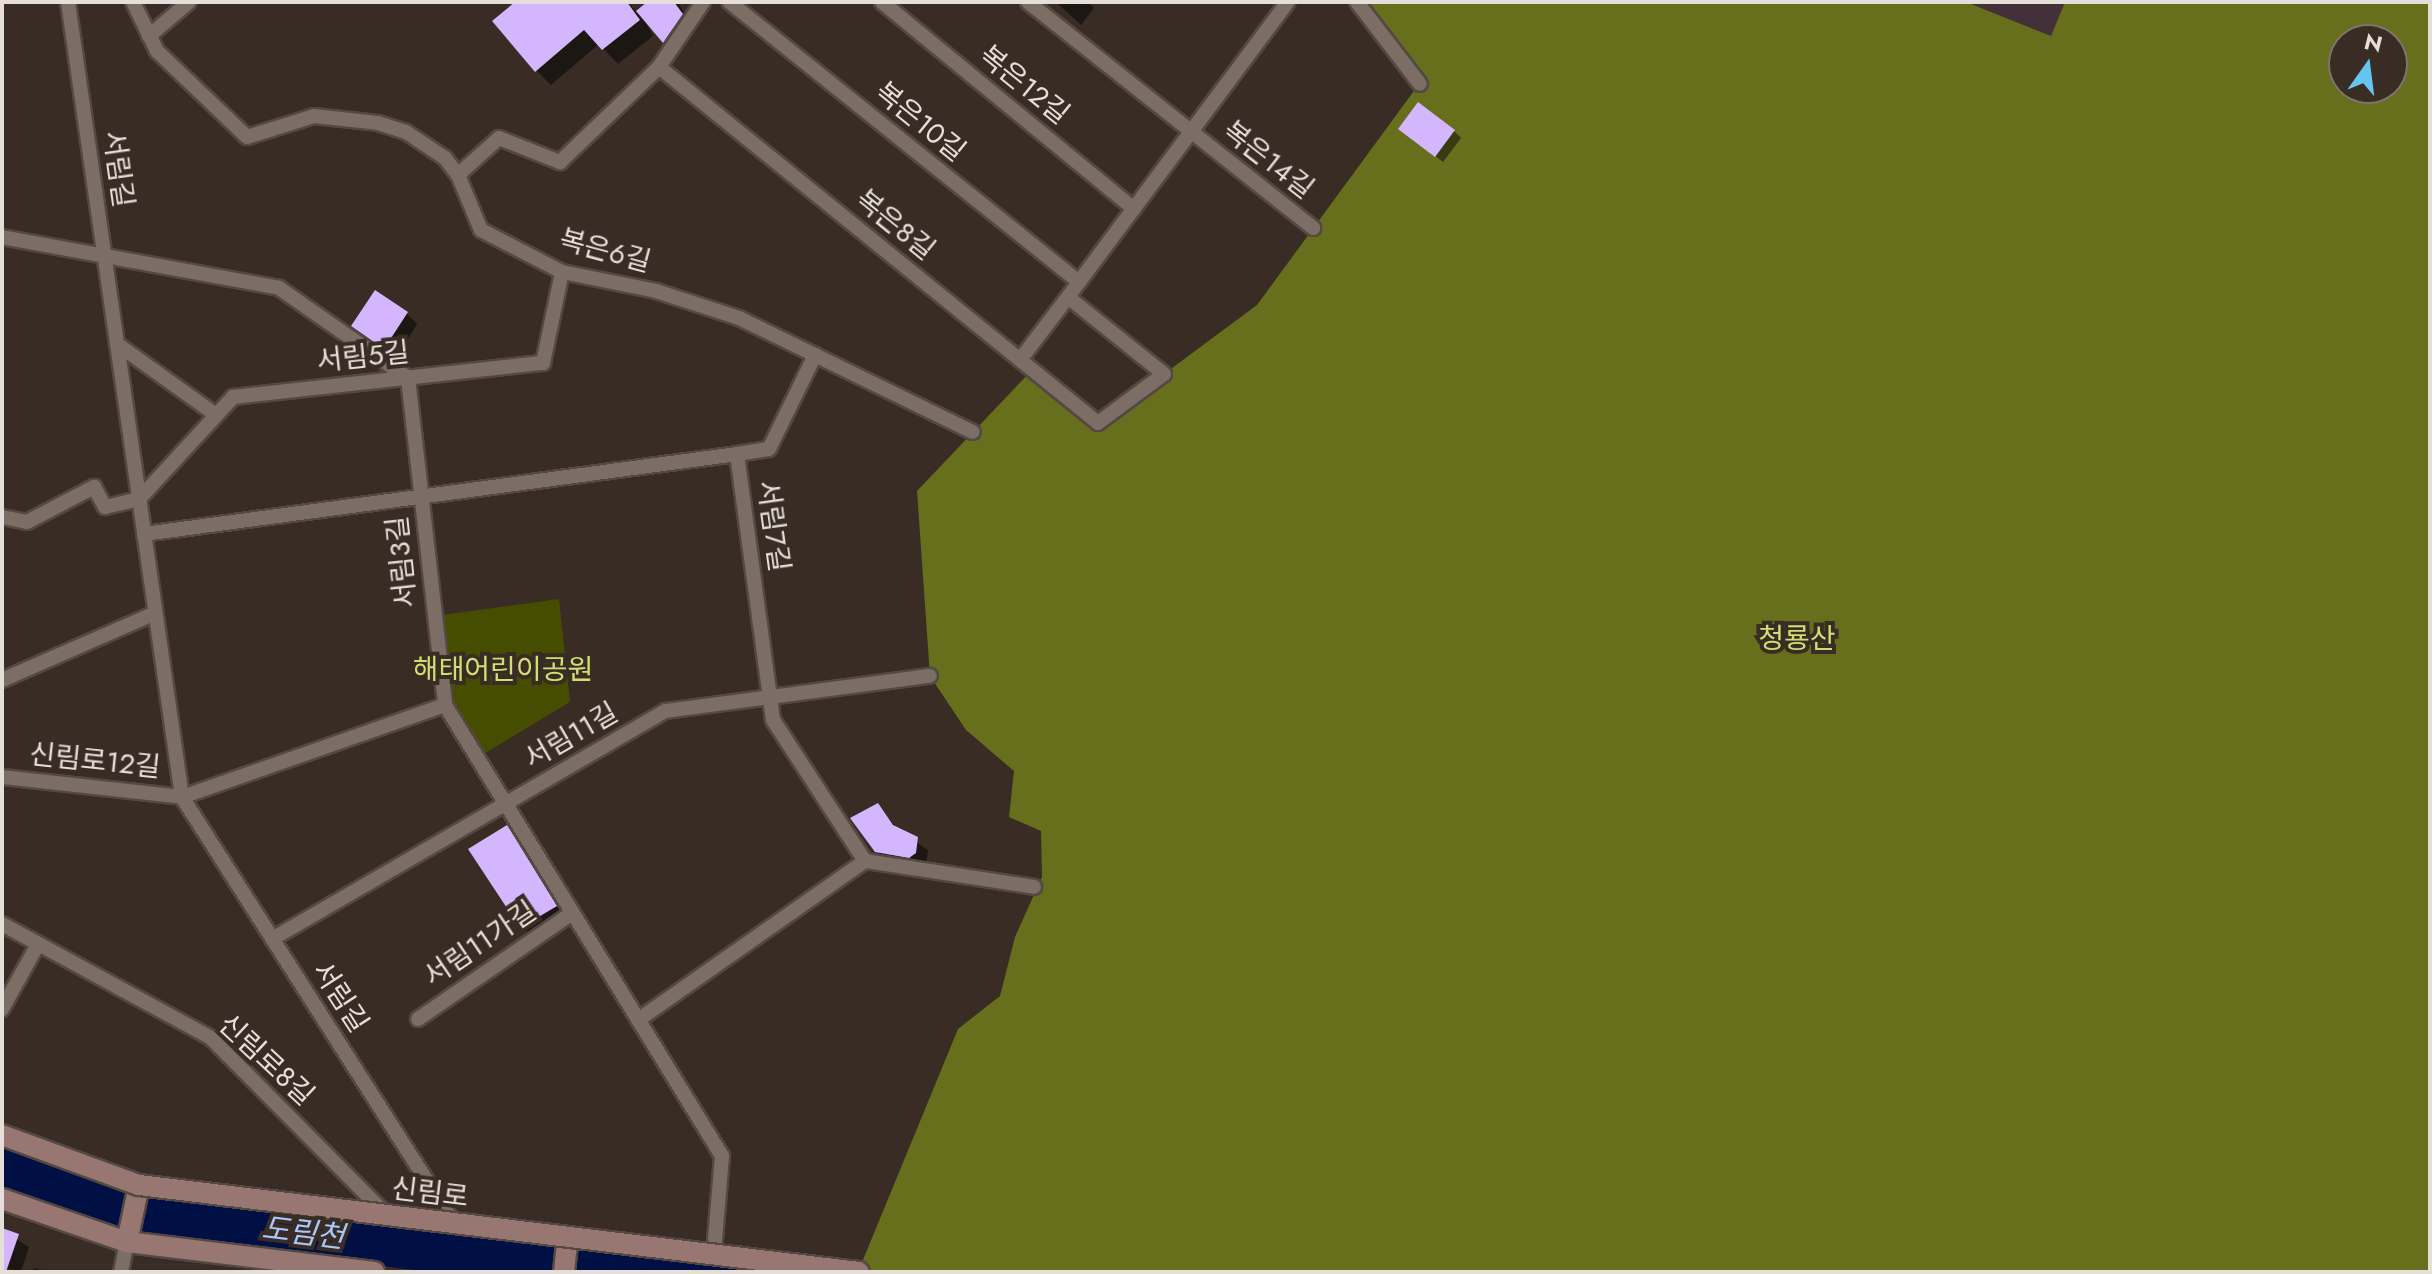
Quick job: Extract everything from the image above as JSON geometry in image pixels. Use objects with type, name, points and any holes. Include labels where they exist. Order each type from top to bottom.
[{"type":"main road","name":"신림로","points":[[2,1135],[139,1186],[455,1225],[714,1251],[859,1272]]},
{"type":"main road","points":[[127,1242],[139,1186]]},
{"type":"main road","points":[[2,1199],[127,1242],[374,1272]]},
{"type":"main road","points":[[564,1272],[568,1237]]},
{"type":"street","name":"서림길","points":[[68,2],[182,797],[455,1225]]},
{"type":"street","name":"복은6길","points":[[133,2],[157,51],[247,137],[314,116],[378,123],[427,143],[458,175],[481,230],[562,272],[656,291],[739,318],[973,432]]},
{"type":"street","points":[[149,36],[189,2]]},
{"type":"street","points":[[458,175],[499,138],[560,162],[659,67],[703,2]]},
{"type":"street","name":"복은10길","points":[[729,2],[1079,282]]},
{"type":"street","name":"복은12길","points":[[882,2],[1134,209]]},
{"type":"street","name":"복은14길","points":[[1028,2],[1313,228]]},
{"type":"street","name":"복은14길","points":[[1191,132],[1288,2]]},
{"type":"street","points":[[1357,2],[1420,84]]},
{"type":"street","name":"복은8길","points":[[659,67],[1098,423],[1164,374],[1068,297]]},
{"type":"street","points":[[1020,360],[1191,132]]},
{"type":"street","points":[[2,237],[105,259],[279,288],[408,378]]},
{"type":"street","name":"서림5길","points":[[139,499],[233,397],[543,363],[562,272]]},
{"type":"street","points":[[117,344],[216,415]]},
{"type":"street","points":[[737,454],[769,449],[815,355]]},
{"type":"street","name":"서림3길","points":[[408,378],[445,705],[722,1156],[714,1251]]},
{"type":"street","name":"서림7길","points":[[144,534],[737,454],[773,720],[865,861]]},
{"type":"street","points":[[2,517],[27,522],[94,487],[105,507],[139,499]]},
{"type":"street","points":[[2,680],[155,613]]},
{"type":"street","name":"서림11길","points":[[272,939],[666,711],[930,676]]},
{"type":"street","points":[[182,797],[445,705]]},
{"type":"street","name":"신림로12길","points":[[2,777],[182,797]]},
{"type":"street","points":[[638,1020],[865,861],[1034,887]]},
{"type":"street","name":"서림11가길","points":[[418,1019],[572,913]]},
{"type":"street","name":"신림로8길","points":[[2,924],[211,1038],[388,1216]]},
{"type":"street","points":[[2,1009],[38,944]]},
{"type":"street","points":[[121,1272],[127,1242]]},
{"type":"shaded area","points":[[1966,2],[2065,2],[2051,37]]},
{"type":"green space","name":"청룡산","points":[[1357,2],[1966,2],[2051,36],[2065,2],[2430,2],[2430,1272],[858,1272],[958,1029],[1000,996],[1015,937],[1042,877],[1041,831],[1009,817],[1014,771],[966,730],[930,676],[917,491],[1032,370],[1098,423],[1257,305],[1419,84]]},
{"type":"green space","name":"해태어린이공원","points":[[559,599],[570,702],[477,758],[445,705],[434,616]]},
{"type":"water","name":"도림천","points":[[2,1143],[50,1163],[804,1272],[430,1272],[125,1234],[2,1192]]},
{"type":"building","points":[[515,2],[627,2],[640,20],[602,50],[584,30],[535,72],[492,21]]},
{"type":"building","points":[[647,2],[674,2],[683,14],[663,43],[636,11]]},
{"type":"building","points":[[1418,102],[1455,130],[1435,157],[1398,129]]},
{"type":"building","points":[[375,290],[408,312],[384,349],[351,326]]},
{"type":"building","points":[[878,803],[893,825],[918,837],[916,853],[909,858],[875,852],[850,818]]},
{"type":"building","points":[[507,825],[557,906],[520,928],[468,849]]},
{"type":"building","points":[[2,1228],[19,1234],[6,1272],[2,1272]]}]
